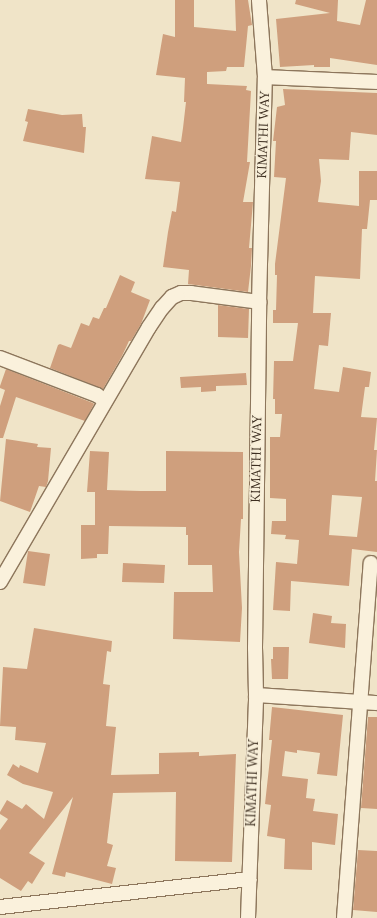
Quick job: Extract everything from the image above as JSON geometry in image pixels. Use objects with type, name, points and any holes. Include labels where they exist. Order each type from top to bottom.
[{"type":"street","name":"KIMATHI WAY","points":[[248,918],[256,695],[255,648],[260,302],[265,77],[259,0]]},
{"type":"street","points":[[265,77],[377,82]]},
{"type":"street","points":[[0,582],[149,327],[162,308],[172,297],[181,293],[191,293],[260,302]]},
{"type":"street","points":[[0,358],[97,395],[105,401]]},
{"type":"street","points":[[344,918],[371,563]]},
{"type":"street","points":[[256,695],[377,703]]},
{"type":"street","points":[[0,907],[250,879]]},
{"type":"building","points":[[175,0],[194,0],[194,27],[236,31],[235,0],[248,0],[252,25],[248,26],[244,67],[227,67],[226,71],[207,72],[207,84],[247,86],[246,90],[251,91],[247,162],[250,162],[243,202],[253,202],[249,248],[252,248],[251,266],[248,292],[188,284],[189,270],[163,267],[172,211],[176,212],[180,182],[145,179],[152,136],[181,142],[186,102],[184,102],[185,78],[156,75],[163,34],[175,37]]},
{"type":"building","points":[[296,0],[338,0],[337,21],[360,25],[366,0],[377,0],[377,65],[330,58],[330,67],[314,67],[314,65],[280,67],[276,19],[330,13],[295,4]]},
{"type":"building","points":[[283,89],[377,93],[377,135],[351,132],[349,160],[319,159],[321,181],[318,202],[359,206],[359,171],[377,171],[377,200],[370,200],[367,229],[362,229],[360,279],[315,276],[313,313],[331,313],[328,346],[319,345],[314,389],[339,392],[343,367],[371,372],[369,387],[365,387],[361,417],[377,418],[374,450],[377,450],[375,481],[377,481],[377,552],[352,549],[349,586],[291,581],[290,611],[273,610],[276,562],[297,564],[299,540],[285,539],[286,535],[271,534],[272,521],[286,521],[286,499],[270,498],[270,437],[280,437],[282,414],[275,414],[275,399],[273,399],[274,361],[293,361],[298,323],[273,323],[273,310],[276,310],[277,275],[275,275],[275,264],[286,178],[274,177],[276,141],[273,141],[277,107],[285,105]],"holes":[[[332,495],[362,497],[357,537],[329,535]]]},
{"type":"building","points":[[28,109],[62,115],[82,114],[83,127],[86,127],[84,153],[23,141],[28,122],[25,121]]},
{"type":"building","points":[[120,275],[135,282],[131,292],[150,300],[141,324],[131,341],[129,341],[103,389],[50,368],[58,345],[60,344],[71,348],[81,323],[89,326],[93,317],[99,319],[104,308],[106,308]]},
{"type":"building","points":[[218,305],[249,309],[248,338],[218,337]]},
{"type":"building","points":[[6,369],[94,404],[85,421],[16,397],[3,438],[0,438],[0,406],[5,390],[0,388],[0,386]]},
{"type":"building","points":[[246,373],[247,385],[216,386],[216,391],[201,392],[201,387],[181,388],[180,377]]},
{"type":"building","points":[[6,439],[38,444],[37,447],[51,448],[48,481],[46,487],[39,486],[30,512],[0,501]]},
{"type":"building","points":[[90,451],[109,452],[107,490],[141,491],[166,491],[166,451],[243,452],[243,519],[241,519],[239,552],[242,608],[240,642],[173,639],[174,592],[213,592],[212,565],[188,565],[188,535],[186,535],[186,527],[109,526],[108,554],[97,554],[97,558],[81,559],[81,525],[95,525],[95,492],[87,492]]},
{"type":"building","points":[[28,551],[50,554],[45,586],[23,583]]},
{"type":"building","points":[[123,563],[165,565],[164,583],[122,582]]},
{"type":"building","points":[[313,613],[332,616],[331,623],[346,624],[345,648],[309,643]]},
{"type":"building","points":[[34,628],[112,641],[111,652],[107,651],[103,684],[110,685],[106,726],[116,727],[111,775],[159,774],[159,753],[199,752],[199,756],[236,754],[232,862],[175,861],[176,792],[113,793],[107,843],[113,845],[107,866],[116,868],[112,884],[66,872],[65,877],[52,874],[73,797],[29,853],[45,863],[32,884],[28,881],[21,891],[0,878],[0,830],[8,819],[0,814],[0,812],[7,800],[22,809],[26,804],[44,819],[53,792],[23,784],[7,775],[13,764],[19,768],[20,765],[38,773],[46,743],[15,740],[16,727],[0,726],[3,667],[27,669]]},
{"type":"building","points":[[273,647],[289,647],[288,679],[272,679],[271,659],[273,659]]},
{"type":"building","points":[[272,707],[343,715],[337,776],[317,774],[320,753],[297,750],[297,753],[285,751],[282,776],[308,779],[306,798],[315,799],[313,811],[338,814],[335,845],[312,842],[312,870],[284,869],[285,839],[267,836],[271,805],[265,804],[272,740],[269,740]]},
{"type":"building","points":[[368,717],[377,717],[377,809],[361,808]]},
{"type":"building","points":[[358,850],[377,851],[377,912],[353,910]]}]
